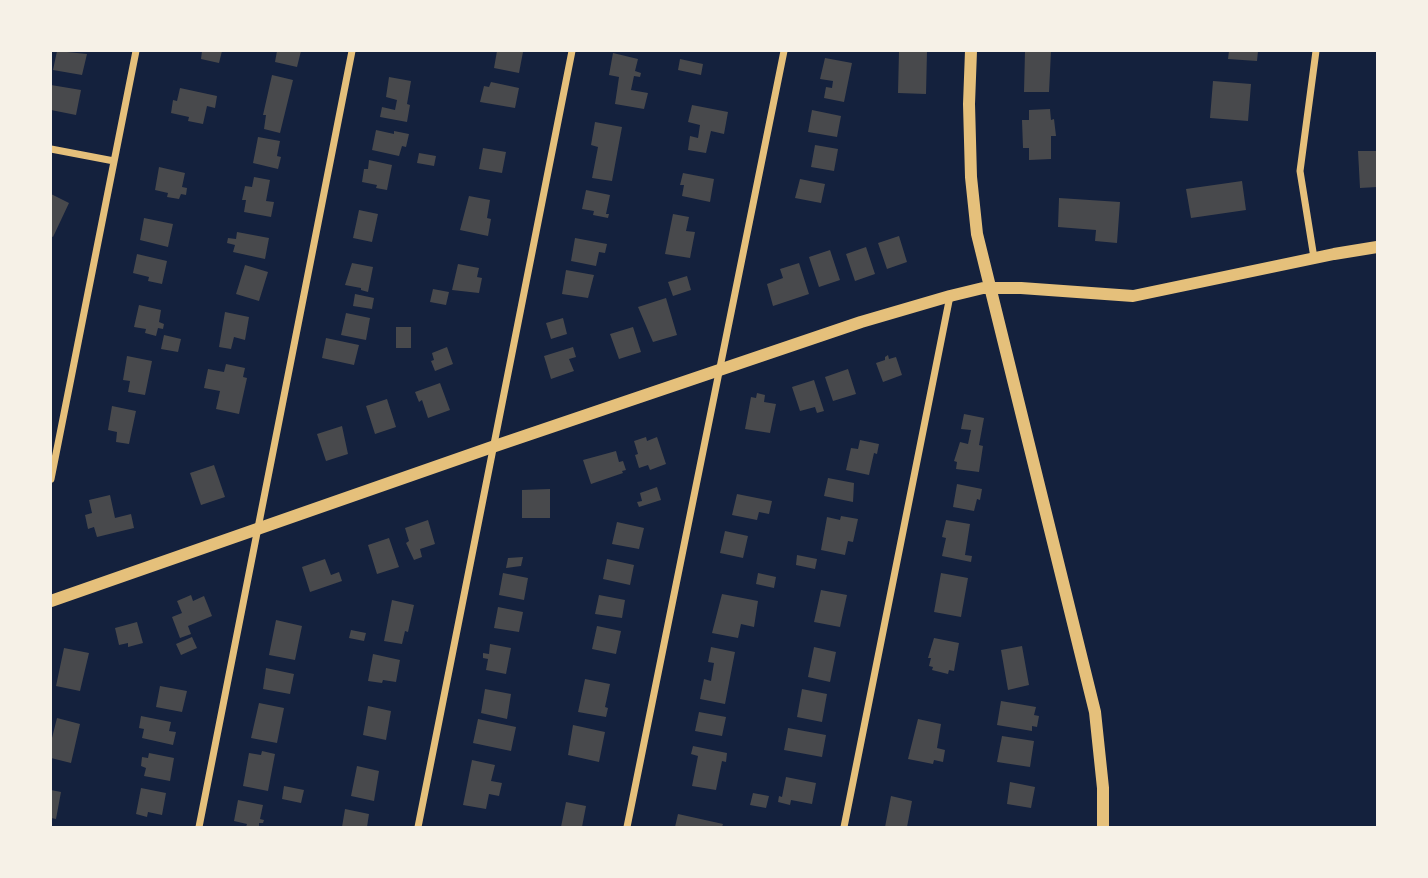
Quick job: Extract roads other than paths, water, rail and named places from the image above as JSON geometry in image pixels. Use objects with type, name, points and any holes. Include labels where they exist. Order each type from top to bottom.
[{"type":"street","points":[[51,478],[136,51]]},
{"type":"street","points":[[199,827],[352,51]]},
{"type":"street","points":[[418,827],[572,51]]},
{"type":"street","points":[[627,827],[784,51]]},
{"type":"street","points":[[971,51],[971,177],[977,234],[1095,712],[1104,788],[1103,827]]},
{"type":"street","points":[[1314,258],[1300,171],[1316,51]]},
{"type":"street","points":[[51,149],[114,161]]},
{"type":"street","points":[[51,601],[495,446],[861,322],[950,296],[989,288],[1133,296],[1377,247]]},
{"type":"street","points":[[844,827],[950,296]]}]
